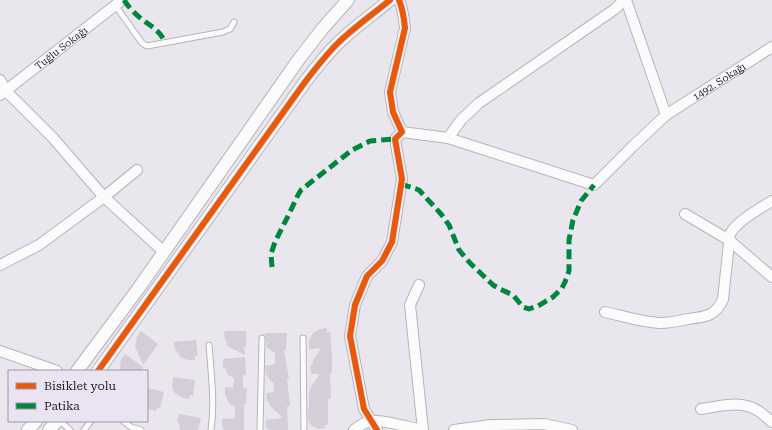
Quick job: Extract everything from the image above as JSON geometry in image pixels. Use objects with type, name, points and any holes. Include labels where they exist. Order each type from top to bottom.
[{"type":"street","points":[[78,370],[138,289],[299,59],[323,28],[348,0]]},
{"type":"street","points":[[99,370],[317,67],[336,44],[390,0]]},
{"type":"street","points":[[399,0],[403,10],[405,28],[390,92],[393,112],[402,132]]},
{"type":"street","points":[[402,132],[448,138],[462,120],[480,103],[615,9],[625,0],[666,115]]},
{"type":"street","name":"Tuğlu Sokağı","points":[[3,93],[119,3]]},
{"type":"street","name":"1492. Sokağı","points":[[448,138],[594,185],[666,115],[772,47]]},
{"type":"street","points":[[0,80],[3,93],[53,138],[104,197],[164,252]]},
{"type":"street","points":[[377,430],[364,409],[350,336],[355,305],[367,276],[382,261],[392,242],[402,179],[395,139],[402,132]]},
{"type":"street","points":[[0,266],[39,245],[104,197],[137,170]]},
{"type":"street","points":[[605,312],[641,321],[656,322],[668,322],[708,316],[719,307],[723,299],[729,240],[733,228],[772,201]]},
{"type":"street","points":[[685,214],[729,240],[772,277]]},
{"type":"street","points":[[354,430],[362,424],[371,421],[380,421],[423,430],[410,305],[419,285]]},
{"type":"street","points":[[0,351],[53,370]]},
{"type":"street","points":[[701,409],[728,404],[741,404],[754,408],[772,422]]},
{"type":"street","points":[[28,430],[35,422]]},
{"type":"street","points":[[49,430],[56,422]]},
{"type":"street","points":[[454,430],[491,425],[525,427],[544,424],[572,430]]},
{"type":"lane","points":[[119,3],[142,43],[147,46],[223,32],[230,29],[234,22]]},
{"type":"lane","points":[[260,430],[262,338]]},
{"type":"lane","points":[[303,338],[304,430]]},
{"type":"lane","points":[[209,345],[213,400],[211,430]]},
{"type":"lane","points":[[61,422],[70,430]]},
{"type":"lane","points":[[84,430],[90,422]]},
{"type":"lane","points":[[124,422],[131,427],[140,430]]},
{"type":"building","points":[[327,328],[327,332],[330,332],[332,357],[332,373],[330,373],[331,398],[328,399],[328,425],[325,425],[325,428],[318,429],[309,422],[308,409],[309,391],[320,374],[311,374],[310,366],[321,348],[309,349],[309,340],[313,333],[320,329]]},
{"type":"building","points":[[141,331],[158,344],[143,365],[135,346],[136,338]]},
{"type":"building","points":[[224,331],[246,331],[246,347],[244,347],[245,355],[227,345]]},
{"type":"building","points":[[265,333],[287,333],[286,350],[284,350],[289,379],[287,379],[290,406],[287,407],[288,430],[268,430],[268,428],[266,428],[266,420],[283,418],[270,406],[267,401],[266,393],[274,392],[274,383],[266,375],[265,366],[275,364],[275,353],[267,347]]},
{"type":"building","points":[[196,340],[198,356],[195,356],[195,360],[188,360],[180,357],[176,350],[175,351],[174,342]]},
{"type":"building","points":[[125,354],[143,367],[141,370],[120,370],[120,361]]},
{"type":"building","points":[[245,357],[246,374],[243,375],[243,388],[247,388],[246,404],[244,404],[244,430],[224,430],[222,427],[222,419],[235,418],[235,407],[229,403],[225,396],[225,387],[233,388],[234,378],[228,375],[225,368],[223,368],[223,359]]},
{"type":"building","points":[[173,377],[195,380],[193,396],[190,395],[189,399],[182,398],[175,393],[172,387]]},
{"type":"building","points":[[148,388],[164,392],[160,408],[157,408],[156,411],[148,409]]},
{"type":"building","points":[[179,414],[201,418],[198,430],[180,430],[179,422],[177,422]]},
{"type":"marked path","points":[[124,0],[136,14],[157,31],[165,43]]},
{"type":"marked path","points":[[272,267],[271,254],[275,242],[301,190],[352,150],[370,141],[395,139]]},
{"type":"marked path","points":[[401,184],[419,190],[441,214],[449,225],[459,250],[470,263],[493,285],[513,295],[523,307],[529,309],[538,306],[553,297],[562,288],[569,271],[569,240],[573,220],[581,201],[594,185]]},
{"type":"cycle path","points":[[99,370],[305,82],[328,53],[343,38],[390,0]]},
{"type":"cycle path","points":[[377,430],[364,409],[350,336],[355,305],[367,276],[382,261],[392,242],[402,179],[395,139],[402,132],[393,112],[390,92],[405,28],[399,0]]}]
